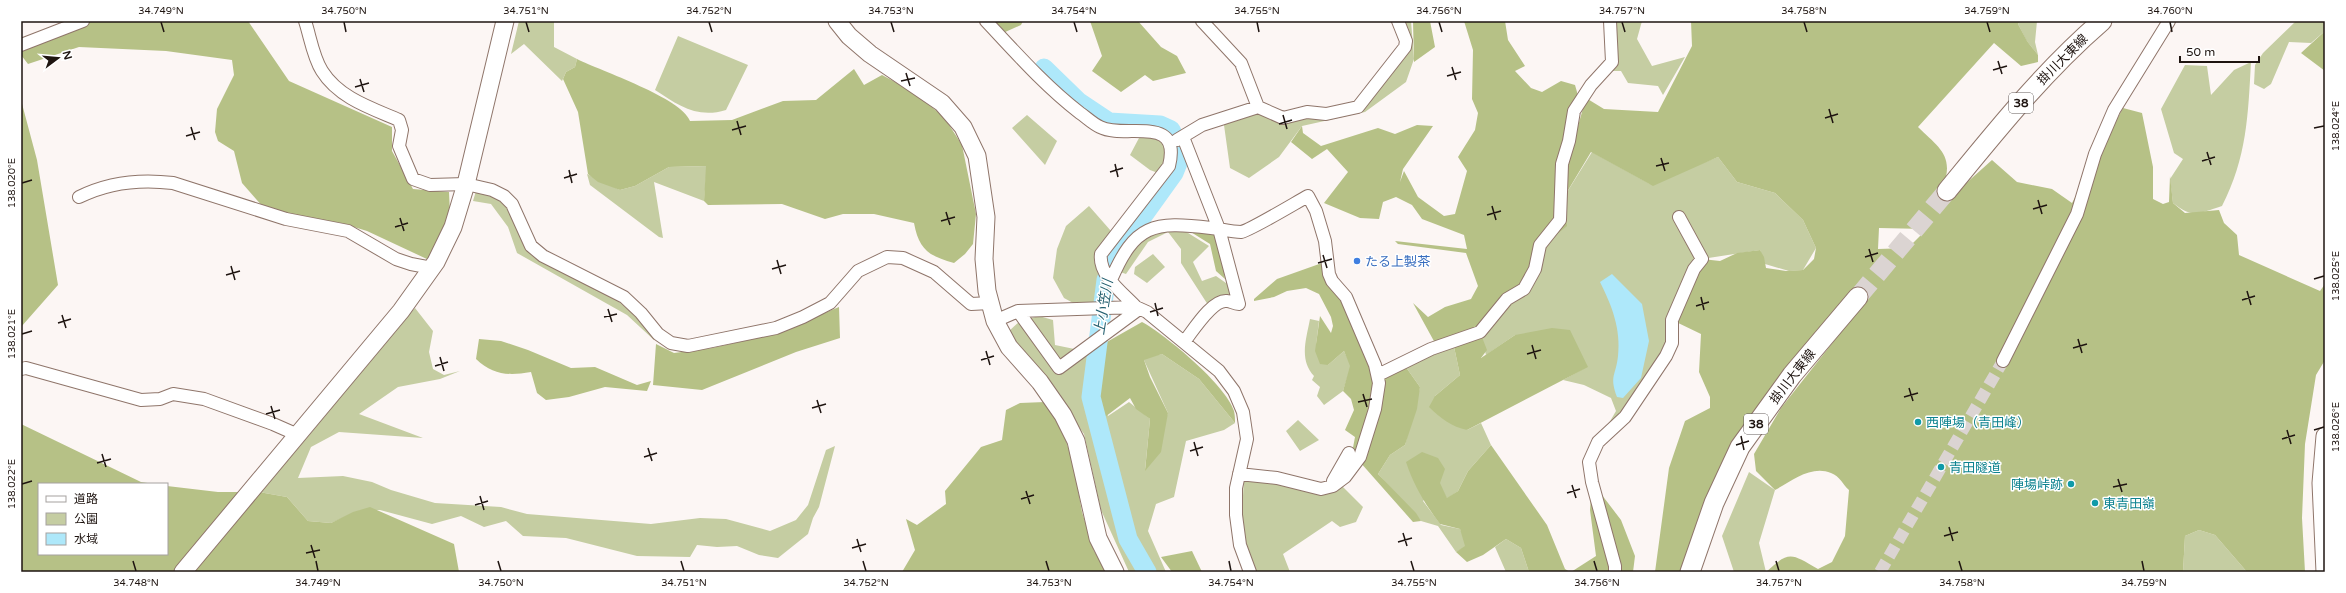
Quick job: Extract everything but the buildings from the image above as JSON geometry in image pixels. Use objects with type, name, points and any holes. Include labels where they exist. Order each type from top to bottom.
[{"type":"main road","name":"掛川大東線","points":[[1947,191],[1997,129],[2066,53],[2102,21]]},
{"type":"main road","name":"掛川大東線","points":[[1690,572],[1714,503],[1740,447],[1792,375],[1858,297]]},
{"type":"street","points":[[21,44],[83,21]]},
{"type":"street","points":[[305,21],[321,70],[333,85],[350,98],[399,120],[402,130],[399,146],[413,179],[430,186],[466,184],[492,190],[504,196],[512,204],[531,246],[543,256],[624,296],[641,313],[658,334],[671,343],[688,346],[776,328],[830,303],[858,271],[886,257],[903,258],[934,272],[971,304],[990,303]]},
{"type":"street","points":[[183,572],[401,311],[432,268],[453,227],[466,184],[505,21]]},
{"type":"street","points":[[837,21],[849,36],[870,54],[942,103],[963,127],[977,156],[986,217],[984,259],[986,291],[996,321],[1009,347],[1040,382],[1063,415],[1076,441],[1098,538],[1116,572]]},
{"type":"street","points":[[986,21],[1056,95],[1100,128],[1113,132],[1151,131],[1176,141],[1219,229],[1239,304],[1227,301],[1218,303],[1208,309],[1203,319],[1184,342]]},
{"type":"street","points":[[1202,21],[1241,64],[1258,107]]},
{"type":"street","points":[[1250,572],[1240,545],[1236,515],[1236,488],[1247,439],[1243,412],[1234,391],[1219,371],[1147,312],[1138,308],[1110,278],[1100,263],[1101,254],[1169,166],[1176,141],[1202,125],[1258,107],[1283,118],[1307,112],[1326,114],[1358,107],[1405,47],[1406,41],[1398,21]]},
{"type":"street","points":[[1378,375],[1431,349],[1480,332],[1507,299],[1524,289],[1535,269],[1540,245],[1560,220],[1562,164],[1569,141],[1574,112],[1591,85],[1612,62],[1610,21]]},
{"type":"street","points":[[2003,361],[2077,214],[2095,154],[2114,110],[2169,21]]},
{"type":"street","points":[[79,197],[95,190],[123,183],[154,181],[173,183],[286,219],[348,231],[396,259],[411,264],[432,268]]},
{"type":"street","points":[[1110,278],[1128,246],[1146,230],[1188,225],[1242,232],[1308,196],[1316,211],[1325,241],[1329,274],[1332,281],[1346,297],[1378,375],[1379,383],[1375,409],[1360,457],[1345,477],[1333,486],[1321,490],[1277,478],[1239,474]]},
{"type":"street","points":[[1615,572],[1615,566],[1592,482],[1589,462],[1598,442],[1625,417],[1636,402],[1666,356],[1672,343],[1672,320],[1694,269],[1702,258],[1679,217]]},
{"type":"street","points":[[996,321],[1018,311],[1138,308]]},
{"type":"street","points":[[1018,311],[1059,368],[1138,308]]},
{"type":"street","points":[[21,369],[33,370],[141,400],[160,399],[173,394],[204,399],[273,424],[298,435]]},
{"type":"street","points":[[2324,572],[2321,522],[2325,436]]},
{"type":"street","points":[[1315,488],[1334,480],[1350,453]]},
{"type":"green space","points":[[90,21],[248,21],[289,81],[392,127],[392,151],[413,189],[449,192],[450,213],[429,260],[367,231],[341,223],[302,218],[264,208],[242,183],[234,151],[218,141],[215,132],[217,109],[234,75],[232,60],[166,51],[79,47],[28,64],[21,55],[21,52]]},
{"type":"green space","points":[[519,21],[554,21],[554,47],[577,59],[575,67],[566,72],[562,81],[524,44],[511,54]]},
{"type":"green space","points":[[991,21],[1023,21],[1021,25],[1003,33]]},
{"type":"green space","points":[[1090,21],[1138,21],[1161,47],[1177,56],[1186,73],[1153,81],[1145,75],[1121,92],[1092,71],[1102,56]]},
{"type":"green space","points":[[1397,21],[1411,21],[1414,59],[1406,82],[1365,112],[1302,126],[1279,157],[1249,178],[1230,168],[1223,118],[1258,107],[1283,119],[1358,107],[1405,47]]},
{"type":"green space","points":[[1413,21],[1430,21],[1435,47],[1414,62]]},
{"type":"green space","points":[[1464,21],[1505,21],[1508,40],[1525,66],[1515,71],[1531,88],[1542,92],[1561,81],[1575,85],[1577,92],[1578,126],[1586,98],[1604,109],[1658,112],[1692,46],[1691,21],[2020,21],[2018,24],[2027,41],[2038,55],[2038,62],[2021,66],[1994,43],[1918,127],[1938,146],[1946,159],[1947,167],[1943,187],[1963,186],[1992,160],[2017,182],[2052,189],[2072,203],[2123,108],[2142,113],[2153,167],[2153,199],[2163,204],[2169,202],[2170,176],[2173,203],[2185,213],[2219,210],[2224,223],[2237,235],[2239,255],[2320,291],[2325,284],[2325,360],[2316,375],[2305,444],[2302,518],[2305,572],[2247,572],[2215,535],[2199,530],[2185,536],[2183,572],[1766,572],[1786,557],[1802,560],[1818,569],[1832,562],[1845,536],[1849,490],[1837,476],[1824,471],[1809,472],[1775,490],[1756,471],[1754,454],[1781,408],[1864,303],[1787,372],[1681,572],[1655,572],[1669,468],[1685,421],[1710,408],[1710,397],[1699,372],[1701,334],[1672,320],[1702,259],[1720,261],[1737,253],[1760,250],[1764,257],[1766,268],[1786,271],[1803,270],[1814,259],[1816,248],[1803,220],[1775,193],[1737,182],[1718,157],[1653,186],[1591,152],[1564,197],[1567,226],[1540,248],[1531,288],[1480,332],[1487,350],[1481,358],[1515,335],[1552,328],[1570,330],[1588,367],[1467,430],[1451,424],[1429,407],[1435,396],[1460,375],[1453,342],[1435,343],[1413,303],[1428,317],[1445,307],[1471,299],[1478,286],[1466,253],[1398,244],[1395,241],[1467,249],[1464,235],[1422,219],[1412,205],[1396,197],[1383,202],[1379,219],[1360,218],[1324,203],[1348,172],[1327,149],[1312,159],[1291,142],[1302,126],[1303,133],[1321,146],[1378,128],[1395,134],[1417,125],[1433,126],[1403,169],[1400,182],[1404,171],[1418,197],[1444,216],[1455,214],[1467,171],[1458,157],[1475,130],[1478,113],[1472,99],[1473,50]],"holes":[[[1879,228],[1926,229],[1908,248],[1878,249]]]},
{"type":"green space","points":[[1614,21],[1642,21],[1637,39],[1652,66],[1685,57],[1663,95],[1658,86],[1628,83],[1621,71],[1611,71]]},
{"type":"green space","points":[[2020,21],[2037,21],[2035,42],[2038,55],[2026,40],[2018,24]]},
{"type":"green space","points":[[2296,21],[2325,21],[2325,31],[2311,43],[2289,42],[2271,84],[2264,89],[2254,84],[2255,65],[2263,53]]},
{"type":"green space","points":[[2325,31],[2325,71],[2301,53]]},
{"type":"green space","points":[[678,36],[748,65],[726,110],[706,113],[697,112],[672,101],[655,90]]},
{"type":"green space","points":[[577,59],[657,94],[684,112],[690,121],[732,120],[783,101],[816,100],[854,69],[864,85],[882,75],[912,91],[944,117],[962,145],[976,214],[973,244],[965,254],[954,263],[938,258],[922,246],[914,223],[874,214],[843,214],[825,219],[782,204],[708,205],[704,201],[706,166],[669,167],[635,186],[620,190],[598,182],[588,174],[578,112],[563,79],[566,72],[575,67]]},
{"type":"green space","points":[[2251,62],[2245,136],[2237,170],[2230,188],[2222,206],[2196,213],[2186,211],[2173,203],[2170,179],[2183,159],[2174,153],[2161,109],[2185,65],[2207,66],[2211,95],[2234,70]]},
{"type":"green space","points":[[21,100],[37,160],[58,285],[21,327]]},
{"type":"green space","points":[[1027,115],[1057,141],[1045,165],[1012,128]]},
{"type":"green space","points":[[1152,133],[1162,142],[1166,151],[1164,161],[1158,173],[1150,170],[1130,155],[1139,138],[1138,135]]},
{"type":"green space","points":[[1592,152],[1650,184],[1718,157],[1737,182],[1775,193],[1803,220],[1816,248],[1803,270],[1789,271],[1765,264],[1760,250],[1702,259],[1694,269],[1666,356],[1598,442],[1616,411],[1611,398],[1584,385],[1563,380],[1583,369],[1515,335],[1486,355],[1480,332]]},
{"type":"green space","points":[[707,166],[704,201],[654,182],[663,238],[659,237],[590,185],[587,174],[620,190],[635,186],[669,167]]},
{"type":"green space","points":[[476,191],[492,194],[507,204],[525,247],[611,295],[653,331],[654,340],[627,315],[517,253],[508,227],[491,204],[473,201]]},
{"type":"green space","points":[[1089,206],[1111,231],[1094,260],[1101,282],[1095,304],[1075,304],[1064,298],[1053,278],[1057,249],[1066,226]]},
{"type":"green space","points":[[1180,228],[1209,246],[1193,262],[1202,281],[1216,276],[1226,283],[1225,257],[1238,301],[1210,308],[1181,263],[1181,249],[1168,232],[1148,242],[1126,274],[1120,272],[1123,261],[1132,252],[1142,237],[1151,233]]},
{"type":"green space","points":[[1186,229],[1217,230],[1225,279],[1216,271],[1210,244]]},
{"type":"green space","points":[[1153,254],[1165,267],[1147,283],[1134,274],[1135,267]]},
{"type":"green space","points":[[1322,263],[1383,372],[1403,363],[1420,387],[1417,409],[1405,445],[1390,455],[1378,474],[1416,513],[1421,521],[1413,522],[1352,453],[1355,437],[1345,430],[1354,410],[1351,399],[1343,391],[1350,366],[1344,351],[1328,365],[1320,364],[1315,351],[1320,316],[1331,333],[1333,326],[1331,317],[1319,294],[1306,288],[1287,291],[1274,297],[1254,301],[1254,299],[1277,279]]},
{"type":"green space","points":[[839,307],[840,338],[796,352],[702,390],[653,385],[656,344],[674,353],[712,348],[771,335]]},
{"type":"green space","points":[[415,308],[433,331],[429,352],[433,369],[444,375],[460,371],[440,379],[398,387],[359,414],[423,438],[339,432],[311,447],[298,478],[343,476],[372,482],[391,490],[435,503],[501,507],[527,514],[651,524],[700,518],[726,519],[770,531],[796,520],[808,505],[826,450],[835,446],[819,507],[813,518],[808,534],[778,558],[759,555],[737,546],[717,547],[697,545],[690,557],[637,556],[566,538],[523,536],[506,521],[484,527],[461,516],[432,524],[380,510],[361,510],[331,523],[308,521],[287,497],[259,492],[311,433],[371,356]]},
{"type":"green space","points":[[1039,316],[1053,320],[1055,345],[1089,352],[1108,416],[1129,402],[1150,419],[1145,470],[1168,413],[1143,358],[1162,354],[1199,379],[1235,423],[1224,430],[1186,441],[1174,497],[1156,504],[1148,531],[1166,572],[1129,572],[1101,510],[1084,434],[1043,376],[1008,332],[1020,321]]},
{"type":"green space","points":[[1310,319],[1319,321],[1316,345],[1328,365],[1344,351],[1351,366],[1343,391],[1324,405],[1317,396],[1320,387],[1312,380],[1314,376],[1306,363],[1305,349]]},
{"type":"green space","points":[[1142,322],[1153,328],[1180,349],[1208,375],[1229,400],[1234,411],[1235,420],[1235,423],[1199,379],[1162,354],[1144,360],[1150,377],[1168,413],[1161,452],[1145,471],[1150,419],[1136,409],[1130,398],[1101,420],[1098,400],[1100,363],[1105,343]]},
{"type":"green space","points":[[479,339],[501,341],[528,350],[571,368],[595,367],[637,385],[651,381],[647,391],[605,387],[569,397],[546,400],[537,393],[531,372],[515,374],[501,373],[489,368],[476,359]]},
{"type":"green space","points":[[1453,342],[1460,375],[1435,396],[1467,430],[1481,423],[1491,445],[1468,471],[1458,491],[1447,499],[1439,483],[1423,501],[1441,525],[1460,529],[1468,546],[1456,552],[1438,526],[1421,521],[1378,474],[1390,455],[1405,445],[1420,387],[1403,363]]},
{"type":"green space","points":[[1045,402],[1061,426],[1073,462],[1082,512],[1094,551],[1107,572],[902,572],[915,550],[906,519],[917,525],[946,504],[945,491],[981,447],[1002,440],[1006,410],[1020,403]]},
{"type":"green space","points":[[1298,420],[1319,440],[1300,451],[1286,431]]},
{"type":"green space","points":[[21,424],[141,482],[148,483],[38,483],[38,555],[168,555],[168,486],[218,492],[259,492],[287,497],[308,521],[331,523],[353,512],[370,507],[454,544],[459,572],[21,572]]},
{"type":"green space","points":[[1491,445],[1547,525],[1565,569],[1570,572],[1529,572],[1521,548],[1506,539],[1483,555],[1467,562],[1456,552],[1465,546],[1460,529],[1440,524],[1420,494],[1406,462],[1422,452],[1438,458],[1445,469],[1440,483],[1447,498],[1458,491],[1468,471]]},
{"type":"green space","points":[[1749,472],[1775,490],[1759,543],[1766,572],[1734,572],[1722,536]]},
{"type":"green space","points":[[1244,477],[1332,493],[1342,486],[1363,507],[1356,522],[1340,527],[1332,521],[1283,554],[1290,572],[1252,572],[1241,533]]},
{"type":"green space","points":[[1592,482],[1621,520],[1635,556],[1633,572],[1571,572],[1596,556],[1590,510]]},
{"type":"green space","points":[[2199,530],[2215,535],[2247,572],[2183,572],[2185,536]]},
{"type":"green space","points":[[1506,539],[1521,548],[1529,572],[1506,572],[1495,547]]},
{"type":"green space","points":[[1192,551],[1202,572],[1172,572],[1161,557]]},
{"type":"water","points":[[1612,274],[1642,304],[1649,341],[1641,378],[1623,398],[1617,397],[1613,380],[1619,346],[1617,327],[1612,309],[1600,282]]},
{"type":"waterway","name":"上小笠川","points":[[1044,68],[1079,102],[1109,122],[1160,125],[1171,130],[1178,145],[1180,158],[1174,173],[1118,251],[1106,280],[1091,397],[1128,539],[1147,572]]},
{"type":"tunnel","points":[[1858,297],[1947,191]]},
{"type":"tunnel","points":[[1880,572],[2003,361]]},
{"type":"place","name":"たる上製茶","points":[[1357,261]]},
{"type":"place","name":"西陣場（青田峰）","points":[[1918,422]]},
{"type":"place","name":"青田隧道","points":[[1941,467]]},
{"type":"place","name":"陣場峠跡","points":[[2071,484]]},
{"type":"place","name":"東青田嶺","points":[[2095,503]]}]
